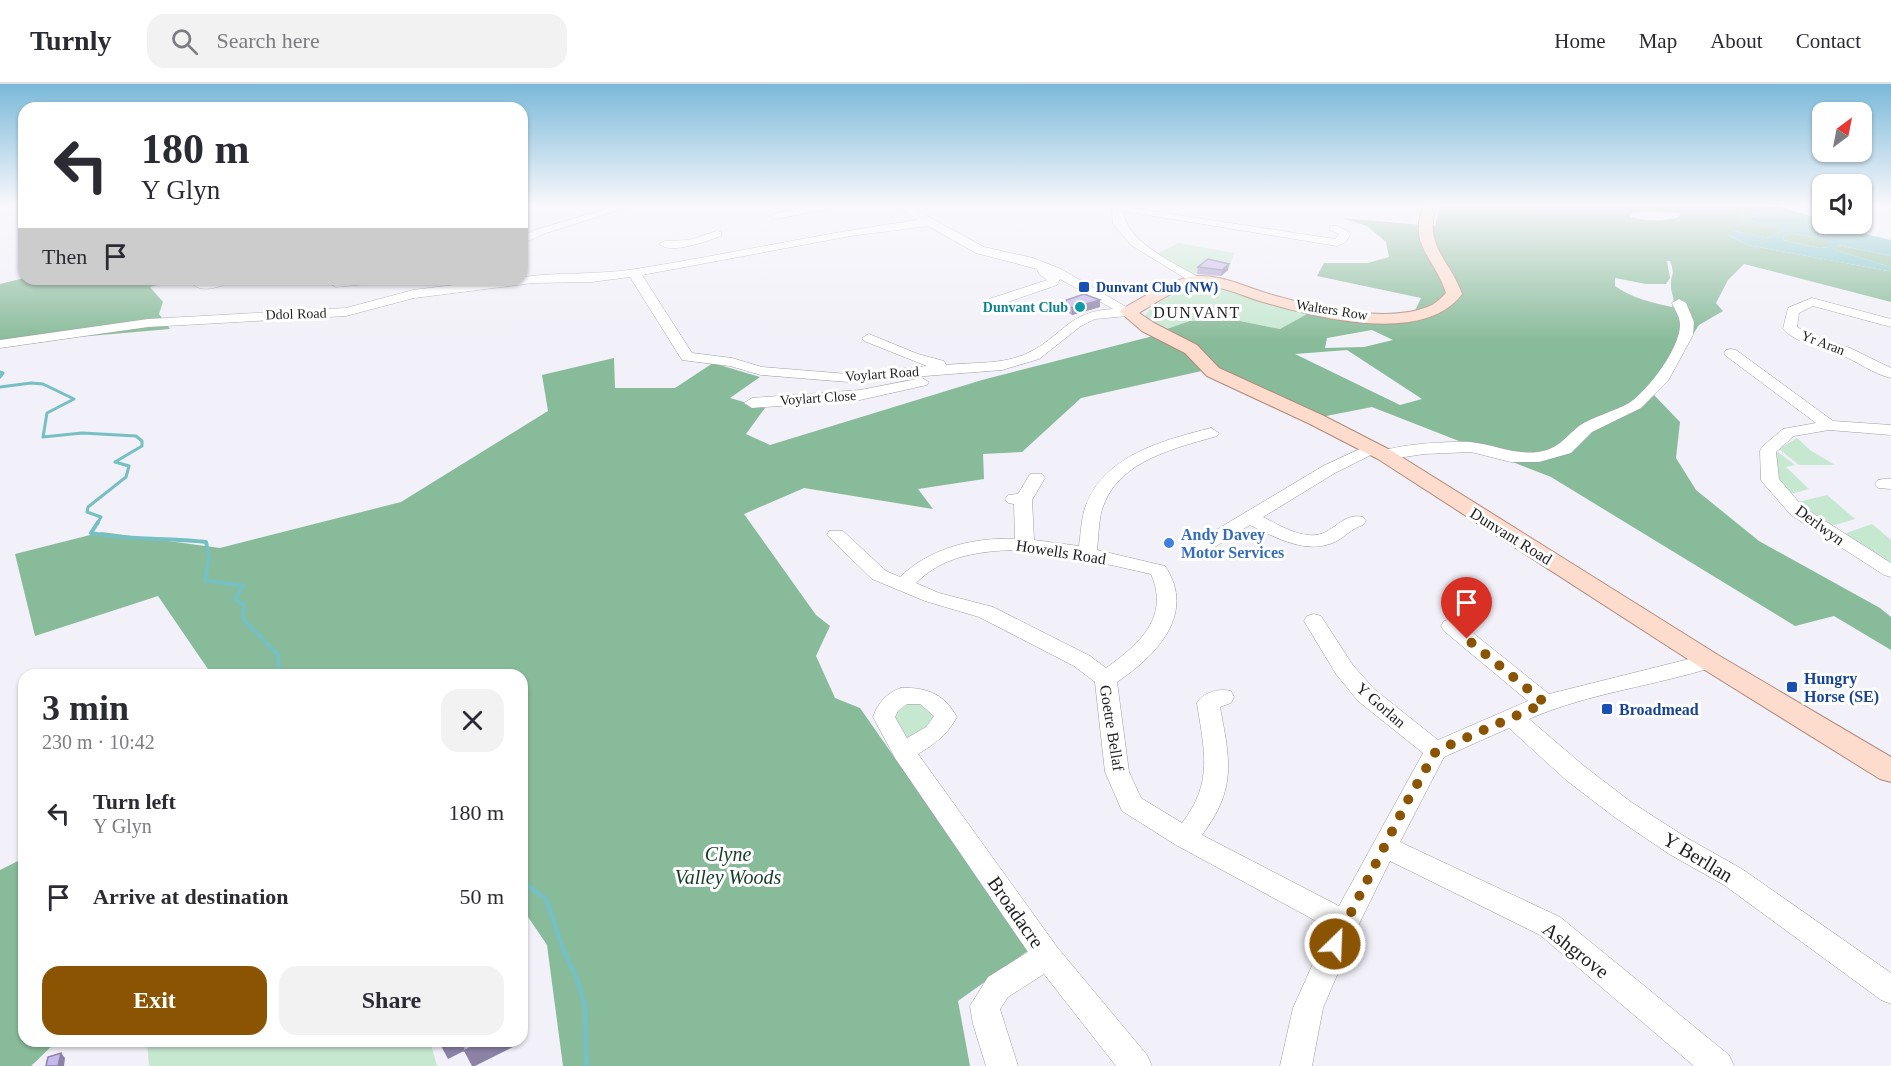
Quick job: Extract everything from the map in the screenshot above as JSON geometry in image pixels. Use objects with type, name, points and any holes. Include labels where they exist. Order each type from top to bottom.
[{"type":"main road","name":"Walters Row","points":[[1196,281],[1213,282],[1270,299],[1344,315],[1396,318],[1419,315],[1448,304],[1454,294],[1433,251]]},
{"type":"main road","points":[[1128,312],[1184,284],[1196,281]]},
{"type":"main road","name":"Dunvant Road","points":[[1128,312],[1148,327],[1191,349],[1213,372],[1379,452],[1709,661],[1891,771]]},
{"type":"street","points":[[698,251],[717,272]]},
{"type":"street","name":"Ddol Road","points":[[528,280],[591,278],[634,273],[756,251]]},
{"type":"street","points":[[983,251],[1044,267],[1128,312]]},
{"type":"street","points":[[1148,251],[1196,281]]},
{"type":"street","points":[[994,302],[1053,282],[1054,279],[1043,272],[1044,267]]},
{"type":"street","name":"Voylart Road","points":[[634,273],[687,357],[732,362],[761,372],[848,378],[984,366],[1024,360],[1041,352],[1073,326],[1090,316],[1128,312]]},
{"type":"street","points":[[413,294],[416,285]]},
{"type":"street","name":"Ddol Road","points":[[0,344],[148,324],[346,312],[413,294],[477,285]]},
{"type":"street","points":[[1796,298],[1891,323]]},
{"type":"street","name":"Yr Aran","points":[[1812,302],[1793,311],[1790,329],[1808,339],[1845,351],[1891,374]]},
{"type":"street","points":[[1203,546],[1251,518],[1325,469],[1379,452],[1471,447],[1511,457],[1539,457],[1565,449],[1586,429],[1636,405],[1663,378],[1686,335],[1687,322],[1679,303]]},
{"type":"street","points":[[869,338],[892,346],[926,363],[984,366]]},
{"type":"street","points":[[1731,354],[1829,425]]},
{"type":"street","name":"Voylart Close","points":[[752,403],[860,395],[984,366]]},
{"type":"street","name":"Derlwyn","points":[[1891,430],[1829,425],[1789,432],[1768,451],[1770,480],[1797,511],[1891,571]]},
{"type":"street","points":[[1088,555],[1095,504],[1106,484],[1128,464],[1159,449],[1202,438]]},
{"type":"street","points":[[1025,545],[1018,499],[1036,478]]},
{"type":"street","points":[[1251,518],[1304,540],[1325,539],[1345,521]]},
{"type":"street","name":"Goetre Bellaf","points":[[835,534],[879,575],[932,597],[986,612],[1082,661],[1106,679],[1117,772],[1131,804],[1185,838],[1344,923]]},
{"type":"street","name":"Howells Road","points":[[902,585],[926,564],[971,547],[1025,545],[1088,555],[1158,570],[1164,578],[1166,611],[1162,624],[1119,671],[1106,679]]},
{"type":"street","name":"Y Gorlan","points":[[1314,621],[1344,669],[1366,695],[1436,751]]},
{"type":"street","points":[[1451,626],[1545,703]]},
{"type":"street","points":[[1296,1066],[1308,1008],[1344,923],[1436,751],[1545,703],[1709,661]]},
{"type":"street","points":[[1185,838],[1197,824],[1212,795],[1217,774],[1208,703],[1222,697]]},
{"type":"street","name":"Y Berllan","points":[[1511,717],[1575,773],[1622,809],[1678,846],[1733,877],[1891,990]]},
{"type":"street","name":"Broadacre","points":[[903,752],[1047,956],[1136,1066]]},
{"type":"street","name":"Ashgrove","points":[[1384,846],[1550,926],[1718,1066]]},
{"type":"street","points":[[1002,1066],[988,1024],[985,1006],[998,987],[1047,956]]},
{"type":"green space","points":[[1163,251],[1234,253],[1229,269],[1207,265],[1195,275],[1157,254]]},
{"type":"green space","name":"Clyne Valley Woods","points":[[1388,251],[1779,251],[1891,270],[1891,302],[1744,264],[1728,280],[1716,303],[1723,311],[1699,325],[1654,395],[1680,422],[1676,458],[1696,490],[1759,541],[1880,608],[1891,617],[1891,650],[1834,616],[1795,626],[1551,477],[1372,407],[1321,417],[1206,370],[1081,398],[1022,452],[983,454],[984,479],[918,489],[933,509],[804,488],[744,514],[816,615],[830,626],[816,656],[835,698],[860,708],[1029,950],[958,1001],[970,1066],[563,1066],[547,945],[528,917],[528,669],[208,669],[158,596],[35,636],[15,554],[102,532],[220,548],[401,502],[548,411],[542,375],[614,358],[615,388],[675,388],[713,363],[760,377],[730,398],[765,408],[746,434],[770,445],[982,380],[1157,335],[1164,330],[1190,321],[1240,321],[1280,329],[1307,314],[1330,318],[1333,316],[1414,313],[1421,298],[1317,276],[1324,263],[1368,263],[1389,257]],"holes":[[[1667,261],[1670,261],[1673,270],[1672,307],[1649,302],[1615,286],[1615,278],[1646,284],[1666,284],[1670,278]],[[1372,330],[1393,340],[1364,347],[1325,348],[1327,338]],[[1347,350],[1422,399],[1400,405],[1295,354]]]},
{"type":"green space","points":[[1838,251],[1866,251],[1891,256],[1891,267]]},
{"type":"green space","points":[[18,280],[18,285],[158,285],[150,287],[163,302],[159,314],[170,329],[78,337],[0,348],[0,284]]},
{"type":"green space","points":[[1205,284],[1333,316],[1330,318],[1307,314],[1280,329],[1240,321],[1164,330],[1147,320],[1145,316],[1149,311],[1163,300],[1181,291]]},
{"type":"green space","points":[[1797,438],[1810,450],[1835,465],[1799,465],[1779,449]]},
{"type":"green space","points":[[1778,452],[1795,465],[1786,467],[1809,489],[1790,494],[1779,479],[1776,454]]},
{"type":"green space","points":[[1827,495],[1855,519],[1828,527],[1798,502]]},
{"type":"green space","points":[[1872,524],[1891,540],[1891,563],[1841,535]]},
{"type":"green space","points":[[912,695],[946,717],[903,752],[888,707]]},
{"type":"green space","points":[[18,861],[18,1047],[51,1047],[31,1066],[0,1066],[0,870]]},
{"type":"green space","points":[[147,1047],[432,1047],[437,1066],[149,1066]]},
{"type":"water","points":[[1779,251],[1838,251],[1891,267],[1891,270]]},
{"type":"water","points":[[1866,251],[1891,251],[1891,256]]},
{"type":"building","points":[[1208,259],[1229,264],[1222,270],[1198,267]]},
{"type":"building","points":[[1084,294],[1100,300],[1072,308],[1061,302]]},
{"type":"building","points":[[61,1053],[58,1066],[46,1066],[48,1057]]},
{"type":"waterway","points":[[0,372],[3,373],[0,377]]},
{"type":"waterway","points":[[0,387],[31,383],[43,384],[74,399],[47,413],[43,437],[82,433],[136,436],[142,441],[142,446],[115,462],[129,466],[126,477],[88,507],[87,512],[101,517],[97,524]]},
{"type":"waterway","points":[[98,522],[91,533],[206,542],[209,558],[205,580],[243,586],[235,599],[244,605],[243,619],[278,655],[279,669]]},
{"type":"waterway","points":[[528,886],[546,899],[563,949],[576,976],[585,1005],[586,1066]]},
{"type":"place","name":"Dunvant Club (NW)","points":[[1084,287]]},
{"type":"place","name":"Dunvant Club","points":[[1080,307]]},
{"type":"place","name":"Andy Davey Motor Services","points":[[1169,543]]},
{"type":"place","name":"Hungry Horse (SE)","points":[[1792,687]]},
{"type":"place","name":"Broadmead","points":[[1607,709]]},
{"type":"district","name":"DUNVANT","points":[[1197,312]]},
{"type":"route","points":[[1335,944],[1408,800],[1436,751],[1545,703],[1467,639]]}]
